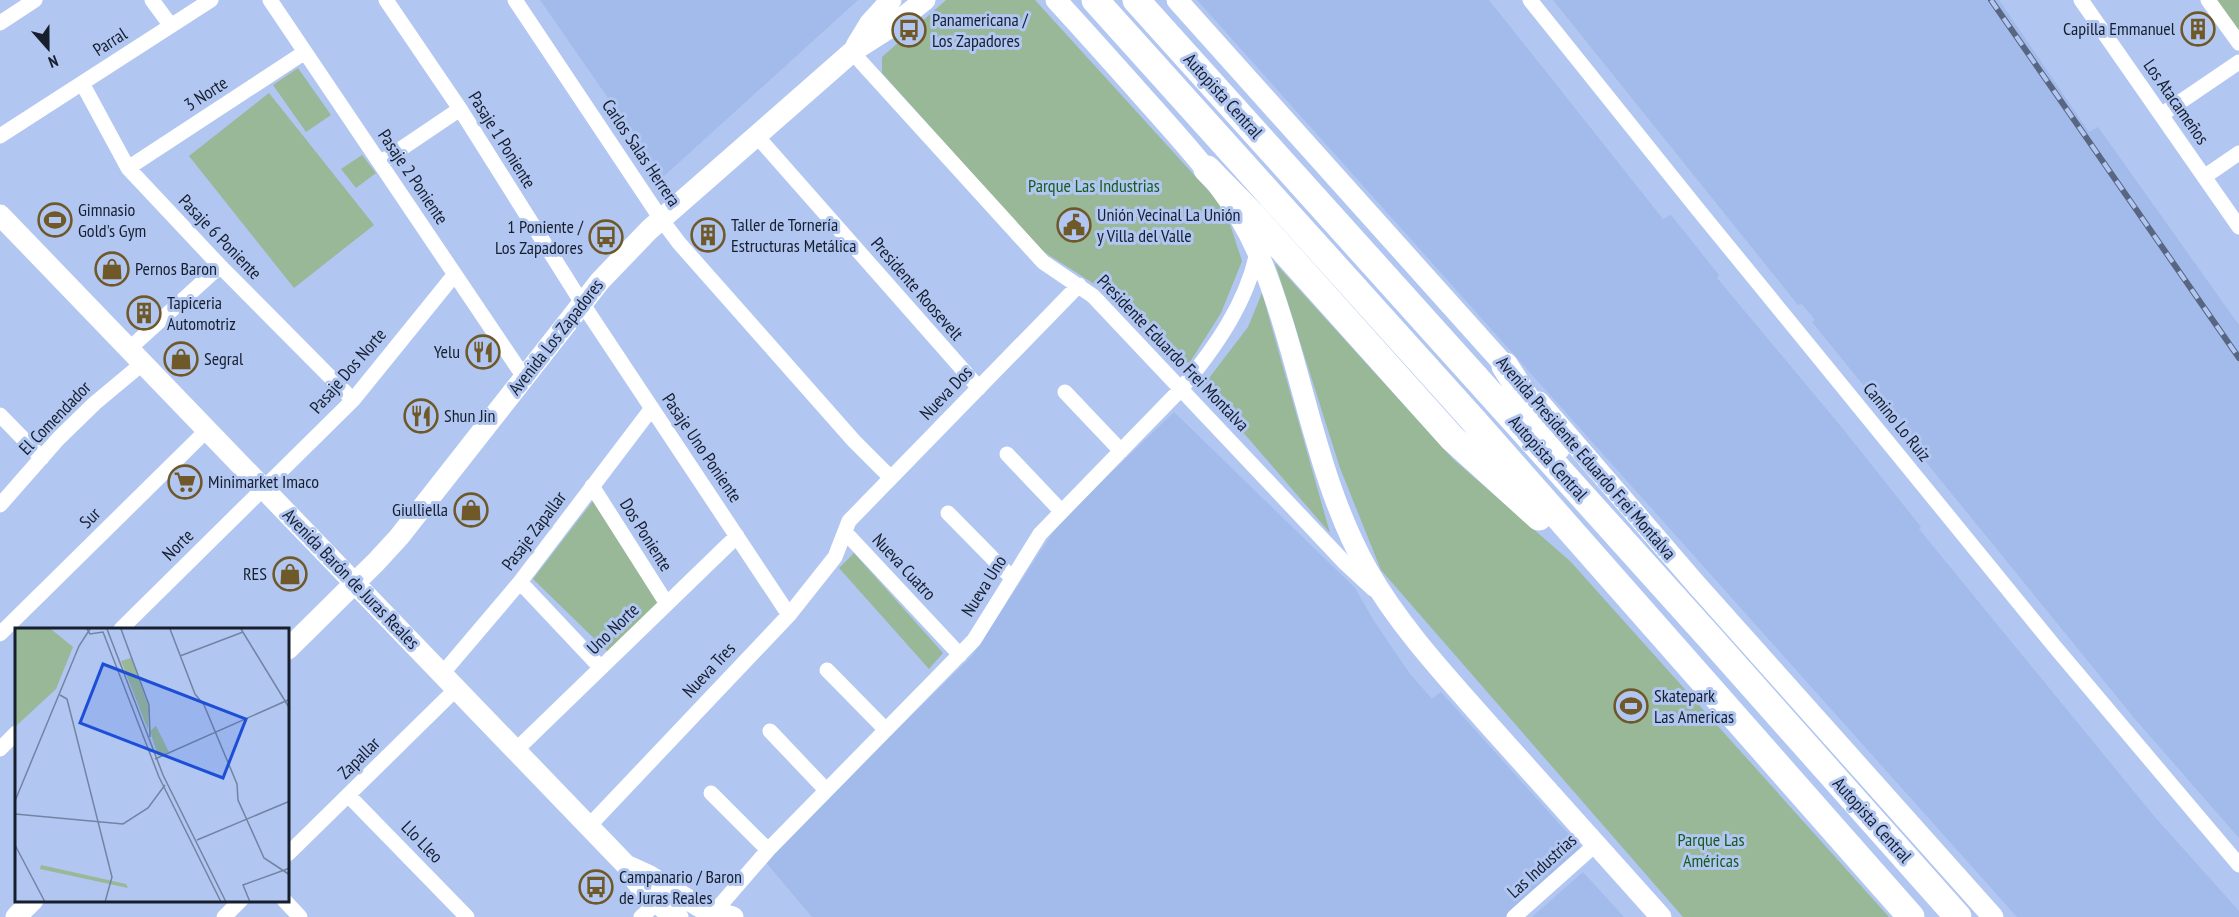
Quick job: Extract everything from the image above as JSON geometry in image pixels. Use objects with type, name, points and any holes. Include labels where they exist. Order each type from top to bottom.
[{"type":"highway","name":"Autopista Central","points":[[1095,0],[1483,431],[1911,917]]},
{"type":"highway","name":"Autopista Central","points":[[1136,0],[1958,917]]},
{"type":"highway","points":[[1208,169],[1247,209],[1452,438],[1620,587]]},
{"type":"highway","points":[[1505,366],[1613,530]]},
{"type":"main road","name":"Avenida Los Zapadores","points":[[852,52],[870,23],[891,0]]},
{"type":"main road","name":"Avenida Los Zapadores","points":[[290,647],[399,537],[524,376],[620,258],[661,219],[852,52],[897,23],[925,0]]},
{"type":"main road","points":[[1056,0],[1208,169],[1233,206],[1257,252],[1282,319],[1333,495],[1366,568],[1390,606],[1443,672],[1661,917]]},
{"type":"main road","name":"Avenida Presidente Eduardo Frei Montalva","points":[[1177,0],[1560,425],[1708,597],[1993,917]]},
{"type":"main road","name":"Avenida Barón de Juras Reales","points":[[0,215],[626,865],[649,910],[678,917]]},
{"type":"main road","name":"Avenida Barón de Juras Reales","points":[[626,865],[648,875],[684,899],[719,915]]},
{"type":"main road","points":[[16,917],[31,902]]},
{"type":"street","points":[[0,23],[35,0]]},
{"type":"street","points":[[152,0],[171,26]]},
{"type":"street","name":"Parral","points":[[0,136],[211,0]]},
{"type":"street","name":"Pasaje 2 Poniente","points":[[270,0],[524,376]]},
{"type":"street","name":"Pasaje 1 Poniente","points":[[386,0],[460,109],[582,303]]},
{"type":"street","name":"Carlos Salas Herrera","points":[[515,0],[679,243],[846,432],[891,478]]},
{"type":"street","name":"Camino Lo Ruiz","points":[[1530,0],[2055,647],[2239,865]]},
{"type":"street","name":"Los Atacameños","points":[[2081,0],[2239,227]]},
{"type":"street","points":[[2208,0],[2239,43]]},
{"type":"street","name":"3 Norte","points":[[128,168],[305,52]]},
{"type":"street","name":"Presidente Eduardo Frei Montalva","points":[[852,52],[1043,262],[1093,296],[1345,563],[1390,606]]},
{"type":"street","points":[[2161,115],[2239,62]]},
{"type":"street","name":"Pasaje 6 Poniente","points":[[82,83],[128,168],[220,266],[353,400]]},
{"type":"street","points":[[380,163],[460,109]]},
{"type":"street","name":"Presidente Roosevelt","points":[[756,135],[979,388]]},
{"type":"street","points":[[2204,177],[2239,153]]},
{"type":"street","name":"Nueva Uno","points":[[719,915],[768,850],[974,640],[1040,534],[1182,389],[1198,369],[1241,302],[1251,277],[1257,252]]},
{"type":"street","name":"El Comendador","points":[[0,505],[220,266]]},
{"type":"street","name":"Pasaje Dos Norte","points":[[263,488],[353,400],[455,274]]},
{"type":"street","name":"Nueva Dos","points":[[844,532],[849,521],[1079,285]]},
{"type":"street","name":"Pasaje Uno Poniente","points":[[582,303],[789,615]]},
{"type":"street","points":[[1065,392],[1120,451]]},
{"type":"street","name":"Pasaje Zapallar","points":[[449,681],[520,582],[652,408]]},
{"type":"street","points":[[0,415],[42,458]]},
{"type":"street","name":"Sur","points":[[0,634],[207,430]]},
{"type":"street","points":[[1006,454],[1061,511]]},
{"type":"street","name":"Dos Poniente","points":[[592,486],[667,604]]},
{"type":"street","name":"Norte","points":[[122,628],[263,488]]},
{"type":"street","points":[[948,513],[1012,578]]},
{"type":"street","name":"Nueva Tres","points":[[589,826],[789,615],[835,557],[844,532]]},
{"type":"street","name":"Nueva Cuatro","points":[[844,532],[960,655]]},
{"type":"street","name":"Uno Norte","points":[[516,750],[737,536]]},
{"type":"street","points":[[520,582],[601,668]]},
{"type":"street","points":[[827,670],[886,730]]},
{"type":"street","name":"Zapallar","points":[[290,852],[348,795],[449,681]]},
{"type":"street","points":[[770,731],[826,790]]},
{"type":"street","points":[[0,749],[15,734]]},
{"type":"street","points":[[711,793],[768,850]]},
{"type":"street","name":"Llo Lleo","points":[[348,795],[467,917]]},
{"type":"street","name":"Las Industrias","points":[[1514,917],[1595,845]]},
{"type":"street","points":[[224,917],[239,902]]},
{"type":"street","points":[[286,902],[300,917]]},
{"type":"shaded area","points":[[540,0],[858,0],[663,177]]},
{"type":"shaded area","points":[[1197,0],[1489,0],[1663,219],[1671,215],[1719,275],[1717,278],[1843,429],[1921,527],[1919,529],[2154,816],[2239,911],[2239,917],[2017,917]]},
{"type":"shaded area","points":[[1553,0],[1999,0],[2089,132],[2098,127],[2239,325],[2239,838],[2135,719],[1812,322],[1815,320],[1802,304],[1798,305]]},
{"type":"shaded area","points":[[1174,412],[1355,588],[1410,674],[1432,699],[1441,692],[1582,849],[1505,917],[812,917],[764,860],[972,656],[1059,523]]},
{"type":"shaded area","points":[[1583,872],[1624,917],[1532,917]]},
{"type":"green space","name":"Parque Las Industrias","points":[[946,0],[1035,0],[1225,209],[1242,261],[1221,313],[1190,362],[1173,365],[1099,287],[1041,250],[882,73],[882,57]]},
{"type":"green space","points":[[2212,0],[2239,0],[2239,37]]},
{"type":"green space","points":[[298,68],[331,115],[306,132],[273,85]]},
{"type":"green space","points":[[269,93],[374,225],[294,288],[189,156]]},
{"type":"green space","points":[[362,155],[376,173],[356,188],[341,169]]},
{"type":"green space","name":"Parque Las Américas","points":[[1275,263],[1453,459],[1570,561],[1889,917],[1683,917],[1381,570],[1340,468]]},
{"type":"green space","points":[[1262,293],[1330,533],[1203,386],[1248,327]]},
{"type":"green space","points":[[593,501],[660,603],[608,652],[533,579]]},
{"type":"green space","points":[[854,553],[943,653],[929,669],[839,568]]},
{"type":"railway","points":[[1991,0],[2239,358]]},
{"type":"place","name":"Capilla Emmanuel","points":[[2198,29]]},
{"type":"place","name":"Panamericana / Los Zapadores","points":[[909,30]]},
{"type":"place","name":"Gimnasio Gold's Gym","points":[[55,220]]},
{"type":"place","name":"Unión Vecinal La Unión y Villa del Valle","points":[[1074,225]]},
{"type":"place","name":"Taller de Tornería Estructuras Metálica","points":[[708,235]]},
{"type":"place","name":"1 Poniente / Los Zapadores","points":[[606,237]]},
{"type":"place","name":"Pernos Baron","points":[[112,269]]},
{"type":"place","name":"Tapiceria Automotriz","points":[[144,313]]},
{"type":"place","name":"Yelu","points":[[483,352]]},
{"type":"place","name":"Segral","points":[[181,359]]},
{"type":"place","name":"Shun Jin","points":[[421,416]]},
{"type":"place","name":"Minimarket Imaco","points":[[185,482]]},
{"type":"place","name":"Giulliella","points":[[471,510]]},
{"type":"place","name":"RES","points":[[290,574]]},
{"type":"place","name":"Skatepark Las Americas","points":[[1631,706]]},
{"type":"place","name":"Campanario / Baron de Juras Reales","points":[[596,887]]}]
